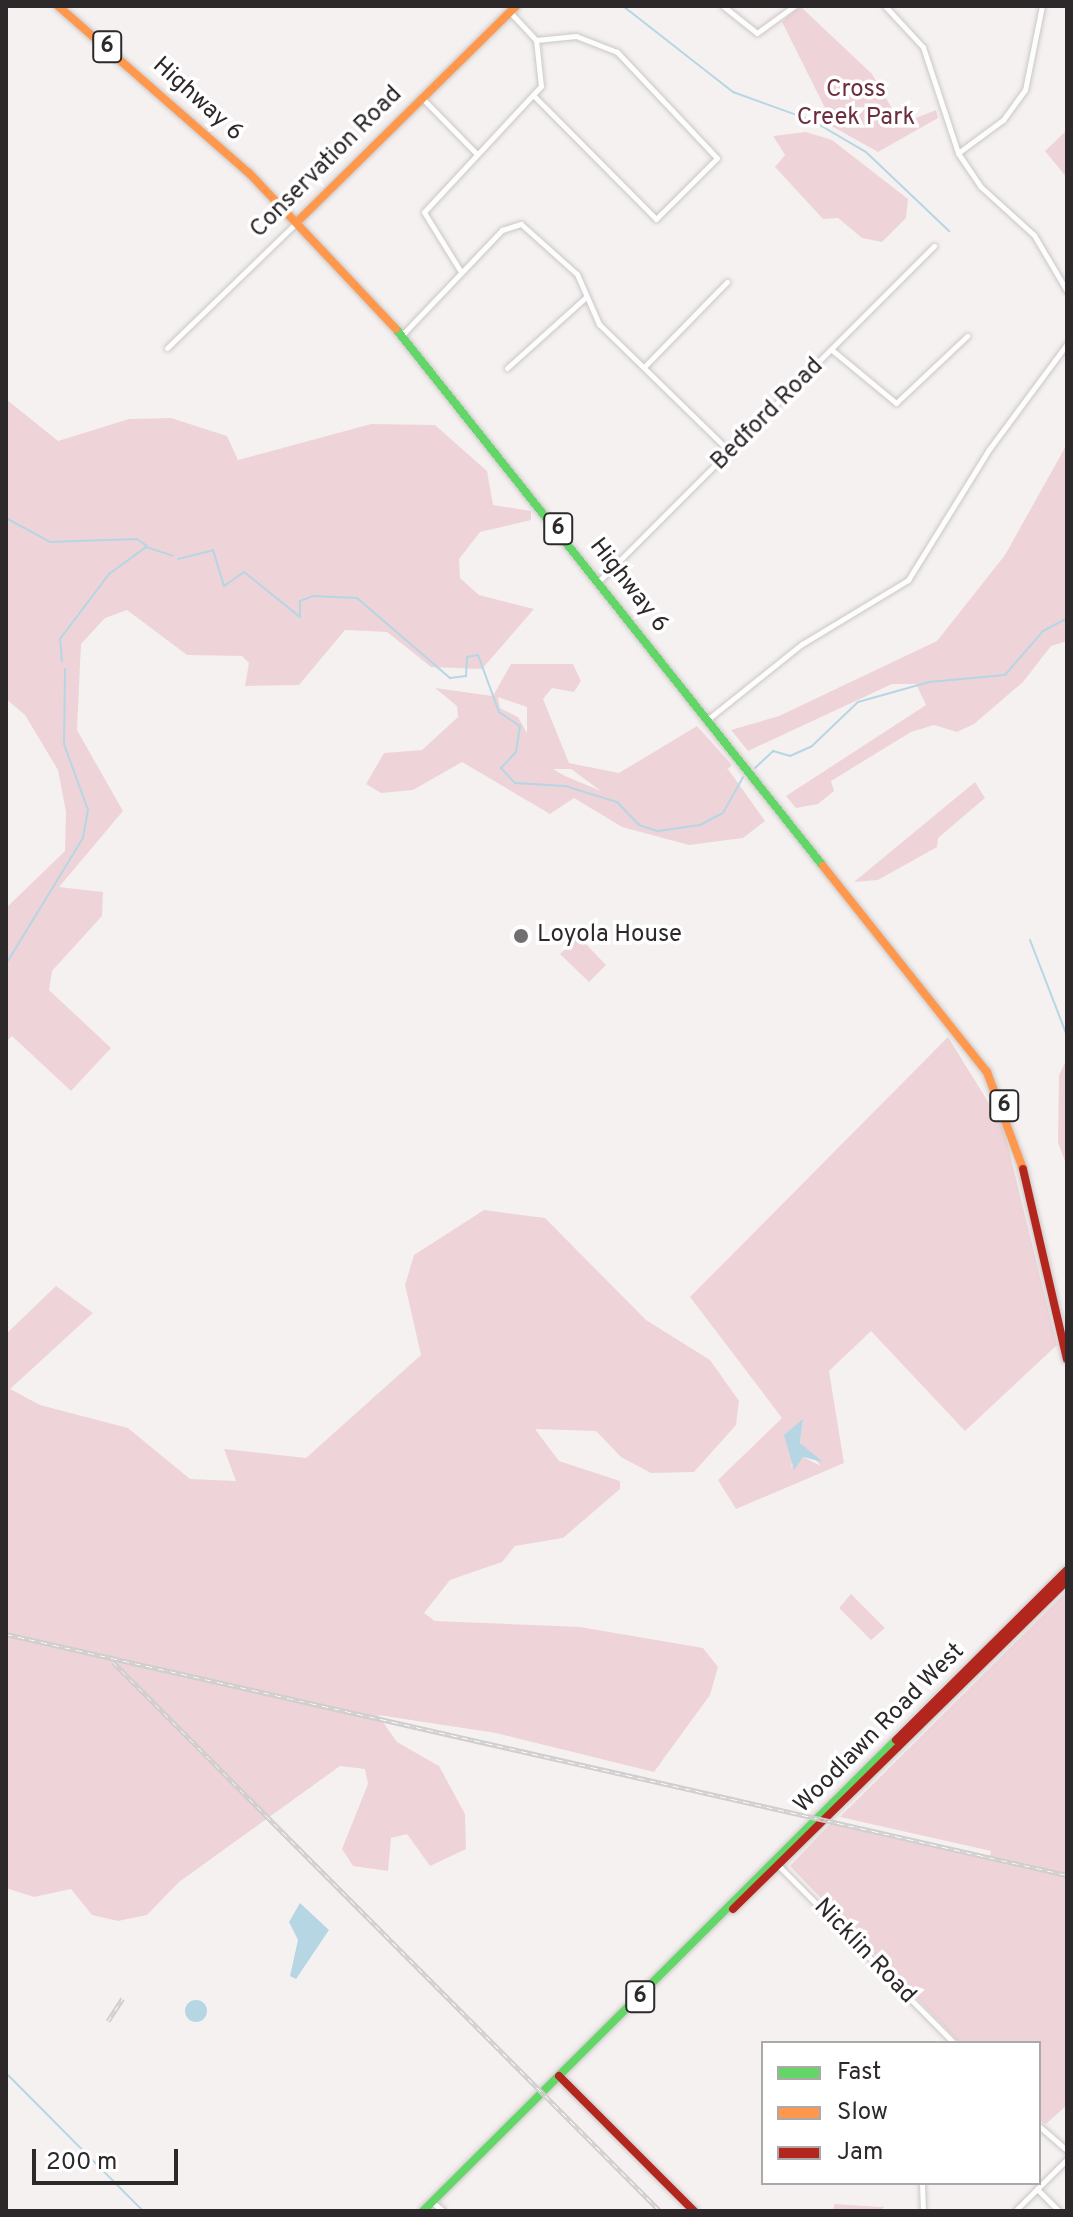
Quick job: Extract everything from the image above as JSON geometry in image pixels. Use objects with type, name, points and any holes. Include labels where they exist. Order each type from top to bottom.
[{"type":"main road","name":"Highway 6","points":[[58,6],[298,221],[402,335],[987,1072],[1017,1145],[1033,1227],[1067,1359]]},
{"type":"main road","name":"Conservation Road","points":[[298,221],[513,9]]},
{"type":"main road","name":"Woodlawn Road West","points":[[777,1864],[1067,1570]]},
{"type":"main road","name":"Woodlawn Road West","points":[[428,2208],[721,1917],[1067,1581]]},
{"type":"main road","points":[[559,2076],[694,2211]]},
{"type":"street","points":[[723,6],[763,33],[794,6]]},
{"type":"street","points":[[885,6],[923,47],[958,153],[980,186],[1034,235],[1067,291]]},
{"type":"street","points":[[958,153],[1003,120],[1025,90],[1042,6]]},
{"type":"street","points":[[461,272],[424,212],[534,96],[543,72],[536,40],[513,9]]},
{"type":"street","points":[[534,96],[656,219],[717,158],[617,52],[576,36],[536,40]]},
{"type":"street","points":[[421,97],[477,154]]},
{"type":"street","name":"Conservation Road","points":[[167,348],[298,221]]},
{"type":"street","points":[[402,335],[502,230],[521,224],[577,274],[599,324],[731,453]]},
{"type":"street","name":"Bedford Road","points":[[599,581],[731,453],[934,246]]},
{"type":"street","points":[[644,367],[727,282]]},
{"type":"street","points":[[507,368],[586,297]]},
{"type":"street","points":[[832,350],[896,403],[967,336]]},
{"type":"street","points":[[707,720],[802,644],[908,580],[990,448],[1067,344]]},
{"type":"street","name":"Nicklin Road","points":[[777,1864],[952,2041]]},
{"type":"street","points":[[1041,2128],[1067,2150]]},
{"type":"street","points":[[1015,2211],[1067,2159]]},
{"type":"street","points":[[922,2185],[923,2211]]},
{"type":"street","points":[[1037,2189],[1059,2211]]},
{"type":"street","points":[[428,2208],[443,2211]]},
{"type":"green space","name":"Cross Creek Park","points":[[800,6],[872,74],[901,124],[936,110],[938,118],[878,152],[819,119],[826,110],[782,22]]},
{"type":"green space","points":[[1067,130],[1067,178],[1045,151]]},
{"type":"green space","points":[[806,132],[832,140],[908,199],[906,218],[882,242],[862,238],[838,218],[823,219],[775,167],[785,155],[773,136]]},
{"type":"green space","points":[[6,399],[58,441],[129,419],[171,418],[227,436],[238,460],[371,424],[435,425],[487,471],[493,505],[531,511],[531,520],[480,532],[459,559],[460,578],[479,595],[534,609],[482,669],[431,667],[387,632],[345,630],[299,685],[245,686],[249,663],[242,656],[187,655],[127,610],[105,618],[81,644],[77,730],[123,811],[59,887],[103,892],[102,916],[52,971],[49,990],[111,1048],[71,1091],[12,1036],[6,1042],[6,908],[65,851],[66,812],[58,770],[25,715],[6,699]]},
{"type":"green space","points":[[1067,444],[1067,641],[1051,646],[1023,682],[974,724],[957,732],[934,725],[911,732],[831,781],[834,791],[818,804],[796,808],[786,796],[926,705],[916,684],[892,684],[748,751],[731,730],[779,716],[937,641],[1005,555]]},
{"type":"green space","points":[[511,664],[573,664],[581,681],[574,692],[552,688],[543,699],[569,763],[619,773],[697,726],[732,765],[716,780],[728,769],[765,821],[743,838],[689,845],[622,827],[574,798],[550,814],[462,762],[413,790],[381,793],[366,784],[384,753],[422,750],[458,717],[457,706],[435,688],[493,696]],"holes":[[[498,697],[527,707],[527,733],[518,717],[500,708]],[[553,769],[571,769],[601,791],[565,776]]]},
{"type":"green space","points":[[975,782],[985,798],[938,838],[937,847],[878,880],[854,882]]},
{"type":"green space","points":[[578,936],[606,965],[589,982],[560,954]]},
{"type":"green space","points":[[948,1037],[1003,1126],[1057,1345],[965,1431],[871,1331],[829,1371],[844,1463],[736,1509],[718,1480],[782,1418],[690,1297]],"holes":[[[803,1419],[800,1443],[821,1466],[803,1457],[791,1467]]]},
{"type":"green space","points":[[1067,1059],[1067,1166],[1058,1143],[1059,1075]]},
{"type":"green space","points":[[484,1210],[545,1218],[646,1320],[710,1360],[739,1401],[736,1425],[694,1472],[651,1473],[621,1457],[596,1431],[535,1429],[559,1461],[620,1481],[620,1489],[563,1538],[515,1546],[502,1562],[450,1580],[424,1613],[435,1621],[580,1627],[703,1648],[718,1667],[710,1695],[654,1772],[496,1733],[378,1715],[397,1742],[439,1766],[465,1814],[466,1849],[430,1866],[407,1834],[391,1838],[388,1871],[353,1866],[342,1849],[368,1784],[365,1769],[340,1766],[179,1882],[147,1915],[118,1921],[92,1915],[71,1889],[34,1897],[6,1888],[6,1334],[56,1286],[93,1313],[10,1389],[40,1405],[128,1428],[190,1479],[236,1481],[224,1449],[306,1458],[421,1355],[405,1285],[414,1255]]},
{"type":"green space","points":[[1067,1591],[1067,2105],[1046,2124],[1041,2121],[1041,2041],[958,2041],[790,1866],[831,1823],[989,1860],[991,1851],[840,1817]]},
{"type":"green space","points":[[851,1594],[885,1628],[871,1640],[839,1608]]},
{"type":"green space","points":[[835,2204],[885,2206],[880,2211],[832,2211]]},
{"type":"water","points":[[803,1419],[800,1443],[823,1462],[803,1457],[794,1470],[784,1435]]},
{"type":"water","points":[[300,1903],[329,1930],[296,1979],[290,1976],[298,1940],[289,1922]]},
{"type":"water","points":[[196,2000],[204,2003],[207,2011],[204,2019],[196,2022],[188,2019],[185,2011],[188,2003]]},
{"type":"waterway","points":[[623,6],[733,92],[813,121],[866,152],[949,231]]},
{"type":"waterway","points":[[6,518],[50,542],[137,539],[147,546]]},
{"type":"waterway","points":[[62,661],[60,639],[109,574],[146,547],[173,556]]},
{"type":"waterway","points":[[178,559],[213,550],[224,586],[244,572],[300,617],[300,601],[313,596],[357,598],[450,678],[466,676],[467,657],[478,655],[499,712],[520,726],[516,752],[501,768],[515,783],[565,786],[617,802],[639,825],[658,831],[700,825],[723,813],[743,777]]},
{"type":"waterway","points":[[755,768],[773,751],[790,756],[812,746],[858,702],[929,682],[1005,675],[1043,631],[1067,618]]},
{"type":"waterway","points":[[6,964],[83,838],[88,810],[64,744],[65,669]]},
{"type":"waterway","points":[[1030,940],[1067,1036]]},
{"type":"waterway","points":[[6,2073],[143,2211]]},
{"type":"railway","points":[[6,1634],[1067,1875]]},
{"type":"railway","points":[[113,1662],[660,2211]]},
{"type":"railway","points":[[108,2021],[123,1998]]},
{"type":"traffic: fast","points":[[396,329],[823,866]]},
{"type":"traffic: fast","points":[[423,2211],[896,1740]]},
{"type":"traffic: slow","points":[[58,6],[249,173],[396,329]]},
{"type":"traffic: slow","points":[[298,221],[516,6]]},
{"type":"traffic: slow","points":[[823,866],[987,1072],[1023,1169]]},
{"type":"traffic: jam","points":[[1023,1169],[1067,1359]]},
{"type":"traffic: jam","points":[[896,1740],[1067,1570]]},
{"type":"traffic: jam","points":[[733,1909],[1067,1581]]},
{"type":"traffic: jam","points":[[559,2076],[694,2211]]},
{"type":"place","name":"Loyola House","points":[[521,936]]}]
